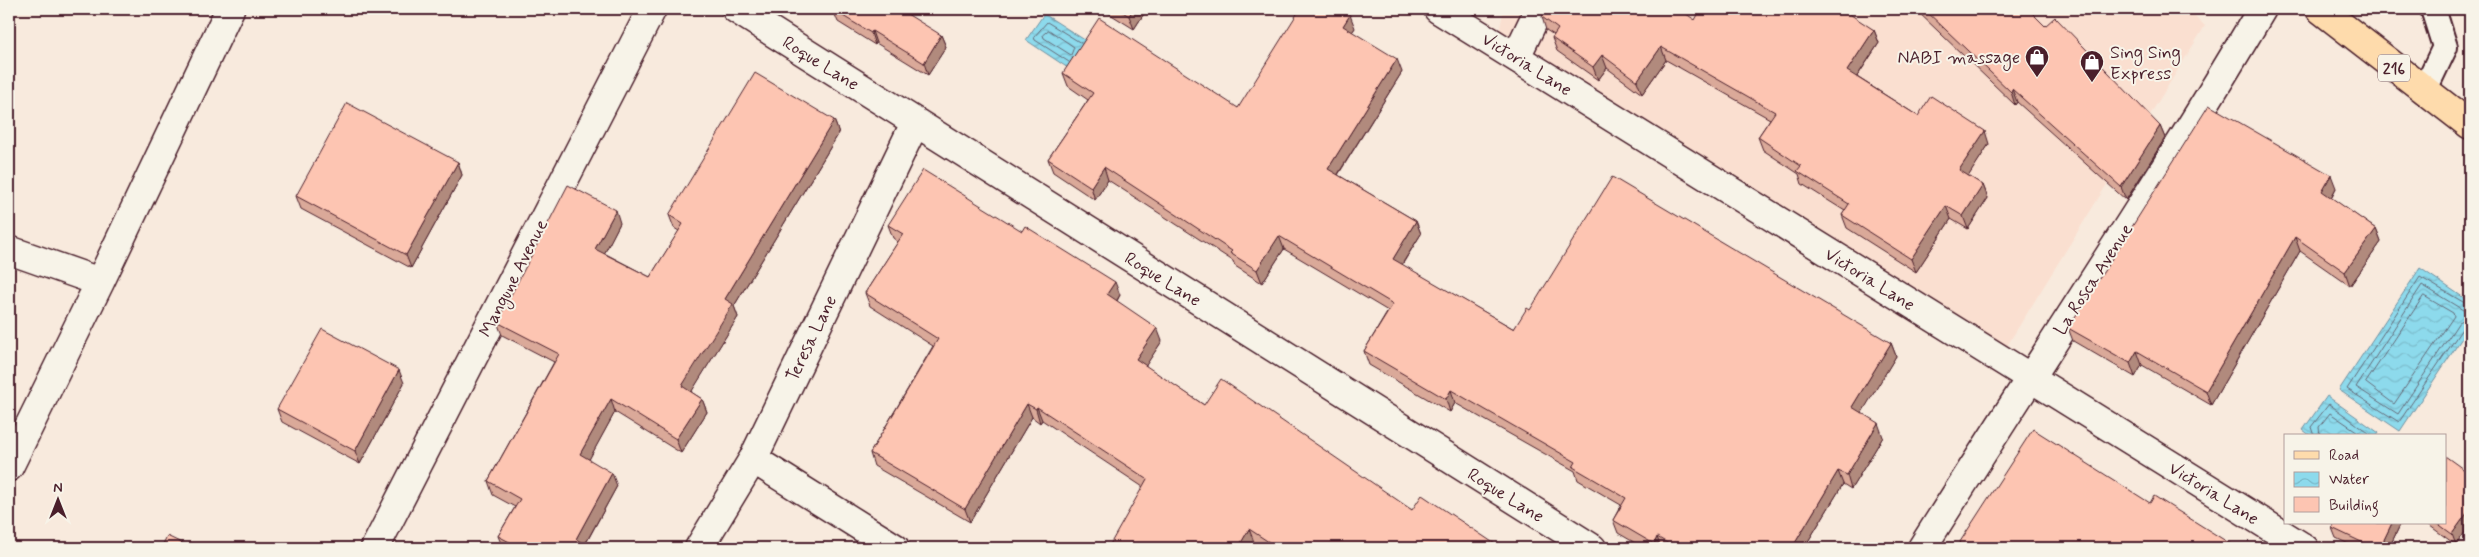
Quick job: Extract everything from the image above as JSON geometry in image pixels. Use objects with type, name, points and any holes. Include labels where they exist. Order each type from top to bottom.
[{"type":"main road","name":"216","points":[[2320,9],[2470,125]]},
{"type":"street","points":[[9,467],[100,282],[230,9]]},
{"type":"street","name":"Mangune Avenue","points":[[375,548],[652,9]]},
{"type":"street","name":"Roque Lane","points":[[736,9],[1592,548]]},
{"type":"street","name":"Victoria Lane","points":[[1438,9],[2028,378],[2304,548]]},
{"type":"street","points":[[1516,57],[1540,9]]},
{"type":"street","name":"La Rosca Avenue","points":[[1922,548],[2028,378],[2188,135],[2262,9]]},
{"type":"street","name":"Teresa Lane","points":[[699,548],[753,459],[915,123]]},
{"type":"street","points":[[9,250],[100,282]]},
{"type":"street","points":[[753,459],[895,548]]},
{"type":"lane","points":[[2424,91],[2445,47],[2433,9]]},
{"type":"shaded area","points":[[1504,9],[2188,9],[2205,26],[2000,357],[1496,46]]},
{"type":"water","points":[[1044,14],[1091,44],[1074,72],[1026,40]]},
{"type":"water","points":[[2420,268],[2470,302],[2470,326],[2400,431],[2339,390]]},
{"type":"water","points":[[2327,396],[2379,433],[2308,434],[2303,430]]},
{"type":"building","points":[[834,9],[899,9],[941,35],[924,63],[872,31],[871,33]]},
{"type":"building","points":[[1118,9],[1133,9],[1129,16]]},
{"type":"building","points":[[1300,9],[1340,9],[1350,15],[1343,26],[1397,59],[1328,169],[1416,221],[1393,259],[1514,329],[1527,308],[1530,310],[1612,177],[1891,343],[1852,407],[1878,423],[1847,475],[1838,471],[1792,548],[1676,548],[1657,537],[1654,544],[1613,520],[1626,498],[1573,467],[1576,462],[1451,390],[1446,399],[1364,351],[1393,304],[1279,236],[1257,270],[1230,253],[1232,251],[1104,167],[1091,187],[1048,159],[1093,93],[1063,73],[1099,18],[1238,108]]},
{"type":"building","points":[[1545,9],[1679,9],[1695,20],[1701,9],[1829,9],[1838,14],[1842,9],[1874,30],[1847,71],[1918,116],[1931,96],[1985,131],[1959,170],[1983,185],[1963,216],[1946,206],[1911,259],[1842,215],[1849,204],[1797,171],[1801,166],[1758,137],[1775,112],[1661,47],[1637,81],[1602,55],[1593,67],[1552,38],[1558,29],[1542,17]]},
{"type":"building","points":[[1924,9],[2028,9],[2045,26],[2055,17],[2160,126],[2121,187],[2012,89],[2011,92]]},
{"type":"building","points":[[755,73],[834,120],[725,299],[733,304],[682,386],[702,399],[676,439],[611,399],[580,454],[612,473],[576,539],[591,548],[521,548],[498,536],[520,499],[488,481],[559,354],[497,322],[568,185],[616,210],[595,249],[650,277],[683,224],[669,215]]},
{"type":"building","points":[[347,103],[458,162],[406,255],[296,196]]},
{"type":"building","points":[[2209,105],[2331,175],[2322,191],[2376,229],[2345,272],[2295,237],[2206,391],[2137,351],[2130,363],[2068,328]]},
{"type":"building","points":[[923,170],[1022,231],[1025,226],[1115,282],[1107,294],[1157,328],[1136,359],[1204,405],[1221,379],[1412,510],[1422,495],[1501,548],[1278,548],[1249,529],[1238,548],[1108,548],[1147,479],[1037,407],[1036,409],[1027,404],[965,509],[870,453],[938,339],[865,293],[903,234],[888,225]]},
{"type":"building","points":[[322,329],[399,370],[355,451],[277,409]]},
{"type":"building","points":[[2033,429],[2150,503],[2154,496],[2237,548],[1956,548]]},
{"type":"building","points":[[2446,457],[2470,474],[2470,509],[2452,534],[2438,524],[2446,524]]},
{"type":"building","points":[[2334,524],[2392,524],[2380,548],[2374,548],[2332,528]]},
{"type":"building","points":[[167,536],[192,548],[161,548]]},
{"type":"place","name":"NABI massage","points":[[2037,78]]},
{"type":"place","name":"Sing Sing Express","points":[[2092,83]]}]
